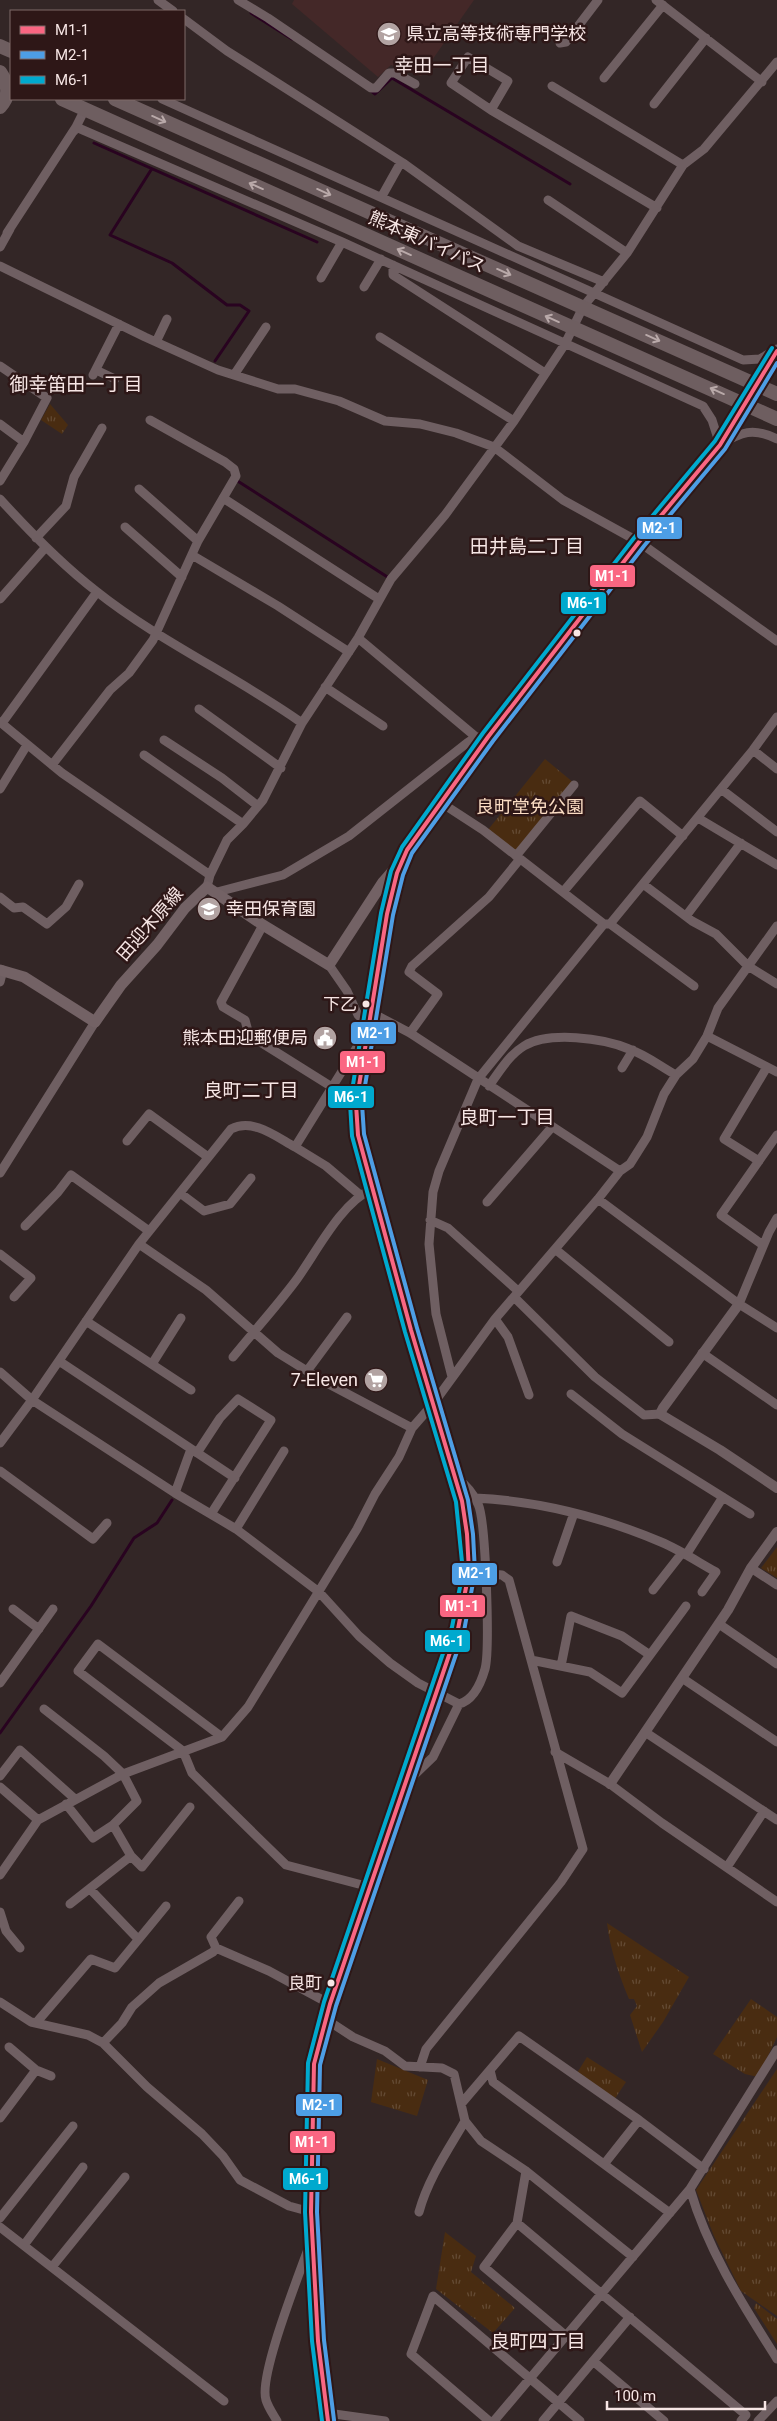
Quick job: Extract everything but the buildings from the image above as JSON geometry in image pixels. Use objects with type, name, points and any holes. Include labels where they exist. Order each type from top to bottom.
[{"type":"highway","points":[[0,72],[7,83],[8,91],[0,107]]},
{"type":"highway","name":"熊本東バイパス","points":[[64,100],[777,419]]},
{"type":"highway","name":"熊本東バイパス","points":[[117,100],[777,394]]},
{"type":"main road","points":[[212,889],[263,926],[329,965],[383,882],[402,860],[482,737],[639,542],[720,445],[758,386],[777,350]]},
{"type":"main road","points":[[328,2417],[318,2341],[312,2239],[314,2064],[330,2004],[458,1629],[469,1572],[467,1534],[462,1501],[358,1135],[356,1104],[387,914],[402,860]]},
{"type":"main road","name":"田迎木原線","points":[[95,1022],[121,984],[157,945],[185,908],[212,889]]},
{"type":"main road","points":[[1,974],[24,977],[95,1022]]},
{"type":"street","points":[[238,0],[268,18],[371,88],[376,88],[389,73],[394,73],[415,84]]},
{"type":"street","points":[[560,43],[566,42],[598,0]]},
{"type":"street","points":[[604,78],[660,2],[762,82]]},
{"type":"street","points":[[185,20],[227,51],[401,162],[518,246],[604,282]]},
{"type":"street","points":[[654,104],[706,38]]},
{"type":"street","points":[[491,110],[508,82],[468,57],[451,83],[491,110],[657,208]]},
{"type":"street","points":[[358,638],[482,737],[408,788],[350,836],[282,875],[212,889],[210,875],[227,840],[258,806],[281,768],[302,723],[358,638],[390,579],[444,515],[514,421],[565,344],[583,307],[627,253],[683,165],[704,148],[762,82],[777,62]]},
{"type":"street","points":[[552,86],[683,165]]},
{"type":"street","points":[[164,100],[382,196],[743,360],[760,359],[777,350]]},
{"type":"street","points":[[0,247],[7,233],[40,192],[85,109]]},
{"type":"street","points":[[76,127],[381,259],[703,406],[712,420],[720,445],[740,433],[754,432],[777,439]]},
{"type":"street","points":[[382,196],[401,162]]},
{"type":"street","points":[[548,200],[627,253]]},
{"type":"street","points":[[321,278],[342,242]]},
{"type":"street","points":[[364,287],[381,259]]},
{"type":"street","points":[[393,265],[392,275],[545,373]]},
{"type":"street","points":[[0,266],[192,359],[234,375],[278,389],[295,389],[339,401],[385,421],[420,424],[456,433],[494,447],[563,500],[639,542],[777,641]]},
{"type":"street","points":[[156,342],[167,319]]},
{"type":"street","points":[[115,379],[94,373],[119,324]]},
{"type":"street","points":[[234,375],[266,327]]},
{"type":"street","points":[[380,337],[514,421]]},
{"type":"street","points":[[0,366],[47,398],[24,442],[0,481]]},
{"type":"street","points":[[52,765],[110,690],[129,673],[156,633],[198,541],[236,476],[234,469],[150,420]]},
{"type":"street","points":[[0,424],[24,442]]},
{"type":"street","points":[[36,538],[66,506],[74,478],[102,428]]},
{"type":"street","points":[[139,489],[198,541]]},
{"type":"street","points":[[224,498],[379,599]]},
{"type":"street","points":[[0,500],[45,548],[97,592],[156,633],[273,702],[302,723]]},
{"type":"street","points":[[125,527],[182,577]]},
{"type":"street","points":[[0,599],[45,548]]},
{"type":"street","points":[[192,555],[278,606],[349,652]]},
{"type":"street","points":[[97,592],[1,722],[52,765],[210,875]]},
{"type":"street","points":[[325,687],[384,726]]},
{"type":"street","points":[[199,709],[281,768]]},
{"type":"street","points":[[452,1377],[436,1314],[429,1244],[430,1220],[433,1192],[439,1171],[478,1079],[698,818],[753,750],[777,716]]},
{"type":"street","points":[[164,740],[222,778],[258,806]]},
{"type":"street","points":[[0,788],[27,745]]},
{"type":"street","points":[[753,750],[777,769]]},
{"type":"street","points":[[144,755],[243,824]]},
{"type":"street","points":[[410,1033],[438,994],[409,972],[412,966],[489,897],[574,785]]},
{"type":"street","points":[[721,789],[777,832]]},
{"type":"street","points":[[563,892],[640,801],[683,836]]},
{"type":"street","points":[[440,802],[483,830],[563,892],[694,986]]},
{"type":"street","points":[[698,818],[776,863]]},
{"type":"street","points":[[686,916],[740,843]]},
{"type":"street","points":[[0,897],[14,908],[23,907],[47,924],[66,907],[79,884]]},
{"type":"street","points":[[643,884],[686,916],[716,934],[748,966],[777,984]]},
{"type":"street","points":[[263,926],[221,1002],[223,1007],[245,1020],[249,1035],[332,1087]]},
{"type":"street","points":[[0,1875],[38,1820],[123,1774],[222,1737],[248,1707],[357,1530],[375,1494],[400,1457],[412,1428],[433,1404],[494,1320],[620,1171],[630,1164],[647,1137],[664,1094],[676,1075],[694,1059],[708,1036],[718,1008],[777,926]]},
{"type":"street","points":[[295,1146],[370,1026],[358,1015],[347,991],[329,965]]},
{"type":"street","points":[[372,1013],[410,1033],[620,1171]]},
{"type":"street","points":[[0,1173],[95,1022]]},
{"type":"street","points":[[708,1036],[777,1072]]},
{"type":"street","points":[[489,1086],[516,1052],[536,1040],[557,1037],[603,1042],[633,1050],[676,1075]]},
{"type":"street","points":[[622,1068],[633,1050]]},
{"type":"street","points":[[759,1161],[724,1139],[767,1067]]},
{"type":"street","points":[[127,1141],[149,1114],[208,1157]]},
{"type":"street","points":[[0,1443],[32,1400],[139,1244],[232,1128],[240,1124],[262,1129],[295,1146],[326,1166],[359,1194]]},
{"type":"street","points":[[487,1202],[552,1127]]},
{"type":"street","points":[[763,1246],[721,1215],[777,1135]]},
{"type":"street","points":[[25,1226],[58,1192],[71,1175],[149,1231]]},
{"type":"street","points":[[180,1193],[204,1211],[230,1204],[251,1178]]},
{"type":"street","points":[[233,1356],[296,1280],[359,1194],[372,1189]]},
{"type":"street","points":[[598,1199],[739,1304],[777,1328]]},
{"type":"street","points":[[660,1414],[739,1304],[777,1218]]},
{"type":"street","points":[[430,1220],[448,1228],[516,1294],[595,1377],[644,1415],[660,1414],[743,1464],[777,1488]]},
{"type":"street","points":[[139,1244],[206,1290],[278,1353],[307,1371],[412,1428]]},
{"type":"street","points":[[555,1249],[669,1342]]},
{"type":"street","points":[[0,1254],[30,1278],[14,1297]]},
{"type":"street","points":[[307,1371],[347,1317]]},
{"type":"street","points":[[152,1364],[181,1318]]},
{"type":"street","points":[[494,1320],[508,1337],[529,1395]]},
{"type":"street","points":[[86,1321],[191,1390]]},
{"type":"street","points":[[702,1353],[777,1405]]},
{"type":"street","points":[[59,1361],[234,1478]]},
{"type":"street","points":[[0,1372],[32,1400],[175,1493],[236,1529],[318,1592],[359,1636],[390,1663],[436,1693],[459,1704],[465,1702],[475,1692],[481,1682],[486,1666],[485,1574],[482,1520],[479,1505],[466,1484],[454,1474]]},
{"type":"street","points":[[571,1394],[622,1434],[750,1514]]},
{"type":"street","points":[[175,1493],[194,1451],[238,1398],[271,1420],[211,1514]]},
{"type":"street","points":[[236,1529],[284,1451]]},
{"type":"street","points":[[0,1471],[94,1539],[107,1523]]},
{"type":"street","points":[[654,1590],[684,1554],[723,1497]]},
{"type":"street","points":[[475,1498],[518,1501],[574,1513],[663,1542],[716,1572],[702,1592]]},
{"type":"street","points":[[557,1562],[574,1513]]},
{"type":"street","points":[[610,1784],[719,1624],[751,1568],[777,1532]]},
{"type":"street","points":[[751,1568],[777,1585]]},
{"type":"street","points":[[420,2067],[426,2049],[561,1882],[583,1849],[509,1580],[502,1575],[469,1572]]},
{"type":"street","points":[[530,1660],[590,1672],[622,1693],[686,1606]]},
{"type":"street","points":[[13,1609],[39,1629]]},
{"type":"street","points":[[0,1683],[53,1609]]},
{"type":"street","points":[[561,1666],[571,1616],[622,1636],[650,1655]]},
{"type":"street","points":[[719,1624],[777,1664]]},
{"type":"street","points":[[222,1737],[98,1644],[78,1671],[183,1751],[192,1773],[286,1865],[370,1887]]},
{"type":"street","points":[[682,1678],[777,1742]]},
{"type":"street","points":[[406,1783],[432,1757],[459,1704]]},
{"type":"street","points":[[44,1709],[104,1756],[123,1774],[137,1801],[113,1825],[93,1838],[66,1804]]},
{"type":"street","points":[[645,1732],[777,1820]]},
{"type":"street","points":[[0,1776],[20,1750],[76,1799]]},
{"type":"street","points":[[556,1752],[610,1784],[662,1823],[777,1902]]},
{"type":"street","points":[[0,1787],[38,1820]]},
{"type":"street","points":[[113,1825],[131,1856],[142,1867],[190,1807]]},
{"type":"street","points":[[727,1867],[764,1811]]},
{"type":"street","points":[[70,1904],[131,1856]]},
{"type":"street","points":[[90,1889],[138,1939]]},
{"type":"street","points":[[239,1901],[211,1937],[216,1948],[269,1971],[330,2004]]},
{"type":"street","points":[[36,2023],[92,1959],[115,1968],[166,1906]]},
{"type":"street","points":[[0,1912],[6,1931],[20,1948]]},
{"type":"street","points":[[103,2043],[122,2023],[132,2007],[159,1982],[213,1952],[216,1948]]},
{"type":"street","points":[[0,2002],[36,2023],[88,2035],[103,2043],[147,2087],[202,2134],[224,2156],[240,2180],[289,2206],[311,2212]]},
{"type":"street","points":[[327,2020],[353,2037],[385,2051],[405,2066],[442,2068],[454,2074],[465,2121],[481,2141],[526,2171],[633,2257]]},
{"type":"street","points":[[461,2104],[519,2036],[639,2120],[704,2169]]},
{"type":"street","points":[[9,2046],[36,2070],[51,2076]]},
{"type":"street","points":[[494,2421],[690,2189],[777,2050]]},
{"type":"street","points":[[0,2118],[36,2070]]},
{"type":"street","points":[[490,2070],[493,2082]]},
{"type":"street","points":[[478,2084],[488,2081],[493,2082],[605,2163],[670,2213]]},
{"type":"street","points":[[605,2163],[639,2120]]},
{"type":"street","points":[[419,2212],[423,2198],[444,2155],[465,2121]]},
{"type":"street","points":[[0,2218],[73,2126]]},
{"type":"street","points":[[24,2246],[83,2167]]},
{"type":"street","points":[[526,2171],[517,2223],[484,2266],[565,2335]]},
{"type":"street","points":[[52,2267],[125,2177]]},
{"type":"street","points":[[690,2189],[696,2210],[732,2290],[777,2358]]},
{"type":"street","points":[[517,2223],[746,2415],[741,2421]]},
{"type":"street","points":[[0,2227],[224,2401]]},
{"type":"street","points":[[277,2421],[265,2399],[266,2382],[278,2333],[312,2239]]},
{"type":"street","points":[[489,2421],[411,2354],[433,2296],[580,2421]]},
{"type":"street","points":[[543,2421],[630,2317]]},
{"type":"street","points":[[593,2361],[664,2421]]},
{"type":"street","points":[[758,2421],[777,2401]]},
{"type":"street","points":[[328,2417],[385,2421]]},
{"type":"shaded area","name":"県立高等技術専門学校","points":[[294,0],[474,0],[421,76],[391,65],[378,77],[292,4]]},
{"type":"green space","points":[[50,404],[68,425],[62,434],[41,420]]},
{"type":"green space","name":"良町堂免公園","points":[[545,759],[574,783],[516,854],[487,831]]},
{"type":"green space","points":[[777,1547],[777,1578],[761,1568]]},
{"type":"green space","points":[[607,1923],[689,1977],[663,2022],[642,2052],[630,2015],[637,2006],[634,1999],[629,1999],[622,1981],[608,1933]]},
{"type":"green space","points":[[751,1999],[777,2017],[777,2037],[758,2077],[745,2074],[713,2054]]},
{"type":"green space","points":[[587,2057],[626,2082],[614,2100],[577,2073]]},
{"type":"green space","points":[[377,2059],[428,2080],[417,2116],[371,2102]]},
{"type":"green space","points":[[777,2069],[777,2316],[741,2291],[714,2236],[696,2190]]},
{"type":"green space","points":[[445,2232],[476,2256],[471,2272],[515,2308],[493,2333],[436,2289]]},
{"type":"green space","points":[[756,2303],[777,2319],[777,2344],[754,2308]]},
{"type":"waterway","points":[[251,13],[292,39]]},
{"type":"waterway","points":[[370,90],[375,94],[392,78],[570,184]]},
{"type":"waterway","points":[[94,143],[317,242]]},
{"type":"waterway","points":[[151,170],[110,235],[172,263],[227,305],[240,305],[249,311],[215,361]]},
{"type":"waterway","points":[[236,480],[389,578]]},
{"type":"waterway","points":[[0,1733],[91,1606],[134,1538],[157,1523],[172,1500]]},
{"type":"transit line","name":"M6-1","points":[[322,2421],[312,2341],[305,2212],[308,2063],[324,2002],[452,1627],[463,1572],[456,1502],[405,1332],[352,1136],[350,1103],[381,913],[391,871],[402,847],[483,733],[634,538],[715,441],[772,348]]},
{"type":"transit line","name":"M1-1","points":[[328,2421],[318,2341],[311,2212],[314,2064],[330,2004],[458,1629],[469,1572],[467,1534],[462,1501],[411,1330],[358,1135],[356,1104],[387,914],[397,873],[407,850],[488,737],[639,542],[720,445],[777,351]]},
{"type":"transit line","name":"M2-1","points":[[334,2420],[324,2340],[317,2212],[320,2065],[336,2006],[464,1631],[475,1572],[473,1534],[468,1500],[417,1328],[364,1134],[362,1104],[393,915],[403,875],[412,853],[493,741],[644,546],[725,449],[777,363]]},
{"type":"place","name":"県立高等技術専門学校","points":[[389,34]]},
{"type":"place","name":"幸田保育園","points":[[209,909]]},
{"type":"place","name":"下乙","points":[[366,1004]]},
{"type":"place","name":"熊本田迎郵便局","points":[[325,1038]]},
{"type":"place","name":"7-Eleven","points":[[376,1380]]},
{"type":"place","name":"良町","points":[[331,1983]]},
{"type":"district","name":"幸田一丁目","points":[[442,65]]},
{"type":"district","name":"御幸笛田一丁目","points":[[76,384]]},
{"type":"district","name":"田井島二丁目","points":[[527,546]]},
{"type":"district","name":"良町二丁目","points":[[251,1090]]},
{"type":"district","name":"良町一丁目","points":[[507,1117]]},
{"type":"district","name":"良町四丁目","points":[[538,2341]]}]
